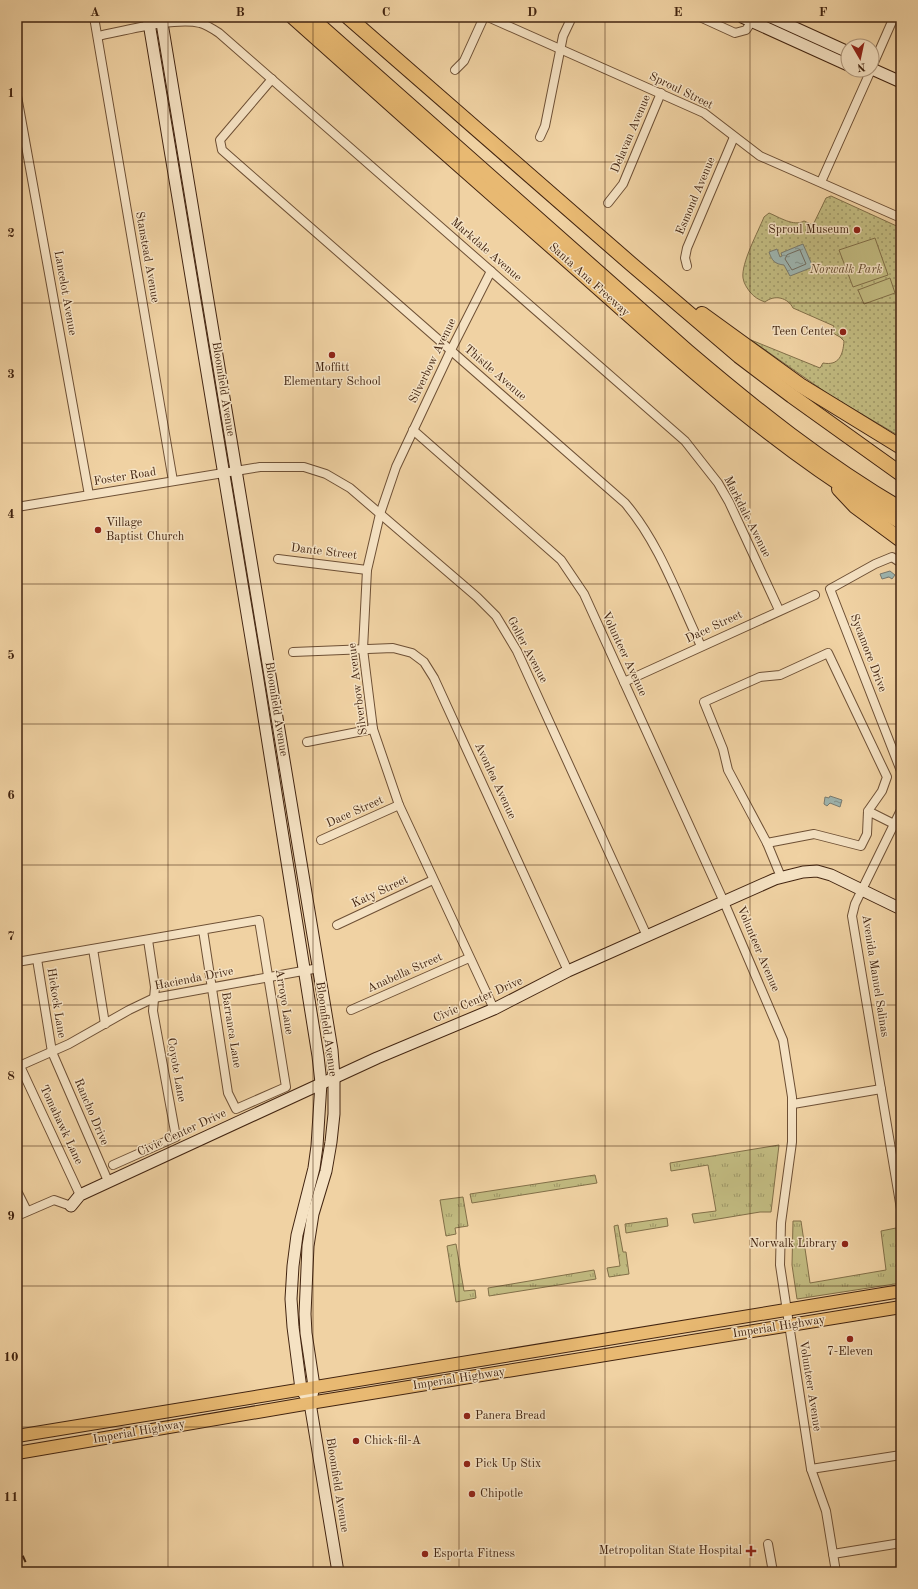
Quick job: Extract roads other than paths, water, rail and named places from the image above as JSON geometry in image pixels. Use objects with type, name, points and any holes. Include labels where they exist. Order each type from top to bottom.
[{"type":"highway","name":"Santa Ana Freeway","points":[[293,17],[664,346],[748,418],[824,473],[901,522]]},
{"type":"highway","points":[[310,17],[718,378],[806,446],[854,480],[901,509]]},
{"type":"highway","points":[[348,17],[630,263],[740,356],[792,396],[901,474]]},
{"type":"highway","points":[[630,263],[800,384],[901,447]]},
{"type":"highway","points":[[824,473],[856,506],[901,540]]},
{"type":"main road","points":[[771,17],[840,48]]},
{"type":"main road","points":[[747,19],[840,61]]},
{"type":"main road","name":"Bloomfield Avenue","points":[[162,21],[332,1050],[334,1114],[329,1156],[308,1246],[305,1314],[306,1333],[314,1386],[310,1403],[338,1572]]},
{"type":"main road","name":"Bloomfield Avenue","points":[[149,22],[254,655],[293,905],[314,1024],[321,1083],[314,1168],[304,1203],[296,1241],[291,1299],[301,1389],[310,1403]]},
{"type":"main road","points":[[880,72],[901,82]]},
{"type":"main road","points":[[210,390],[223,388]]},
{"type":"main road","points":[[238,557],[250,556]]},
{"type":"main road","points":[[254,655],[266,653]]},
{"type":"main road","name":"Civic Center Drive","points":[[71,1206],[80,1195],[321,1083],[494,1009],[568,971],[781,877],[803,872],[817,871],[831,875],[901,909]]},
{"type":"main road","points":[[293,905],[308,904]]},
{"type":"main road","points":[[304,1203],[316,1207]]},
{"type":"main road","points":[[296,1241],[301,1248],[298,1298],[305,1314]]},
{"type":"main road","name":"Imperial Highway","points":[[17,1436],[314,1386],[901,1291]]},
{"type":"main road","name":"Imperial Highway","points":[[17,1452],[901,1307]]},
{"type":"main road","points":[[673,1344],[674,1338],[678,1335],[707,1330],[728,1319]]},
{"type":"main road","points":[[596,1357],[601,1349],[605,1347],[650,1340],[672,1328]]},
{"type":"main road","points":[[378,1392],[404,1382],[450,1372],[450,1364]]},
{"type":"street","name":"Stanstead Avenue","points":[[94,17],[173,481]]},
{"type":"street","points":[[455,70],[464,61],[484,17]]},
{"type":"street","name":"Sproul Street","points":[[488,17],[704,113],[760,156],[901,218]]},
{"type":"street","points":[[540,137],[545,126],[563,36],[572,17]]},
{"type":"street","points":[[700,17],[735,33],[746,30],[747,19]]},
{"type":"street","points":[[880,49],[894,17]]},
{"type":"street","name":"Markdale Avenue","points":[[98,36],[149,22],[162,21],[200,23],[219,33],[689,446],[718,483],[729,502],[779,610]]},
{"type":"street","points":[[821,182],[868,78]]},
{"type":"street","name":"Thistle Avenue","points":[[272,79],[220,140],[222,150],[625,503],[632,511],[656,548],[701,646]]},
{"type":"street","name":"Delavan Avenue","points":[[608,203],[623,184],[661,93]]},
{"type":"street","name":"Lancelot Avenue","points":[[17,96],[89,495]]},
{"type":"street","name":"Esmond Avenue","points":[[687,266],[685,258],[687,248],[734,137]]},
{"type":"street","name":"Silverbow Avenue","points":[[491,271],[451,350],[396,467],[380,514],[367,570],[363,649],[372,729],[399,805],[494,1009]]},
{"type":"street","name":"Volunteer Avenue","points":[[413,430],[562,560],[584,594],[724,902],[783,1040],[792,1104],[792,1142],[780,1230],[780,1265],[811,1469],[826,1511],[836,1572]]},
{"type":"street","name":"Goller Avenue","points":[[237,471],[260,466],[304,468],[326,474],[350,488],[477,597],[496,616],[517,651],[647,936]]},
{"type":"street","name":"Foster Road","points":[[17,507],[237,471]]},
{"type":"street","name":"Sycamore Drive","points":[[901,563],[892,557],[875,564],[830,588],[901,771]]},
{"type":"street","name":"Dante Street","points":[[278,559],[367,570]]},
{"type":"street","name":"Dace Street","points":[[624,682],[779,610],[815,595]]},
{"type":"street","name":"Avonlea Avenue","points":[[293,652],[393,648],[412,653],[424,662],[434,678],[568,971]]},
{"type":"street","points":[[767,843],[814,834],[861,846],[867,834],[868,811],[882,791],[887,777],[828,653],[780,676],[760,677],[704,702],[724,749],[728,770],[767,843],[781,877]]},
{"type":"street","points":[[307,742],[372,729]]},
{"type":"street","name":"Dace Street","points":[[321,840],[399,805]]},
{"type":"street","name":"Avenida Manuel Salinas","points":[[901,810],[853,909],[852,916],[901,1209]]},
{"type":"street","points":[[868,811],[894,824]]},
{"type":"street","name":"Katy Street","points":[[337,925],[433,880]]},
{"type":"street","name":"Arroyo Lane","points":[[203,930],[260,920],[286,1087],[236,1109]]},
{"type":"street","points":[[17,962],[203,930]]},
{"type":"street","name":"Barranca Lane","points":[[203,930],[228,1093],[236,1109]]},
{"type":"street","name":"Coyote Lane","points":[[113,1165],[176,1137],[153,1010],[155,987],[148,940]]},
{"type":"street","points":[[93,949],[105,1024]]},
{"type":"street","name":"Anabella Street","points":[[351,1010],[469,958]]},
{"type":"street","name":"Hickock Lane","points":[[37,959],[52,1052]]},
{"type":"street","name":"Hacienda Drive","points":[[18,1067],[69,1044],[154,998],[319,968]]},
{"type":"street","name":"Rancho Drive","points":[[52,1052],[108,1182]]},
{"type":"street","name":"Tomahawk Lane","points":[[18,1067],[80,1195]]},
{"type":"street","points":[[792,1104],[881,1089]]},
{"type":"street","points":[[17,1191],[27,1211]]},
{"type":"street","points":[[17,1216],[54,1200],[71,1206]]},
{"type":"street","points":[[811,1469],[901,1455]]},
{"type":"street","points":[[833,1554],[901,1543]]},
{"type":"street","points":[[768,1544],[773,1572]]},
{"type":"water","points":[[803,244],[813,267],[790,276],[784,265],[774,262],[769,252],[777,249],[780,257],[782,256],[781,253]]},
{"type":"water","points":[[890,571],[895,575],[892,579],[889,577],[882,579],[880,574]]},
{"type":"water","points":[[830,796],[842,800],[840,807],[830,803],[827,806],[824,804],[825,797],[829,798]]},
{"type":"railway","points":[[17,1543],[30,1572]]},
{"type":"railway","points":[[17,1568],[19,1572]]},
{"type":"place","name":"Sproul Museum","points":[[857,230]]},
{"type":"place","name":"Teen Center","points":[[843,332]]},
{"type":"place","name":"Moffitt Elementary School","points":[[332,355]]},
{"type":"place","name":"Village Baptist Church","points":[[98,530]]},
{"type":"place","name":"Norwalk Library","points":[[845,1244]]},
{"type":"place","name":"7-Eleven","points":[[850,1339]]},
{"type":"place","name":"Panera Bread","points":[[467,1416]]},
{"type":"place","name":"Chick-fil-A","points":[[356,1441]]},
{"type":"place","name":"Pick Up Stix","points":[[467,1464]]},
{"type":"place","name":"Chipotle","points":[[472,1494]]},
{"type":"place","name":"Metropolitan State Hospital","points":[[751,1551]]},
{"type":"place","name":"Esporta Fitness","points":[[425,1554]]},
{"type":"park label","name":"Norwalk Park","points":[[846,270]]}]
